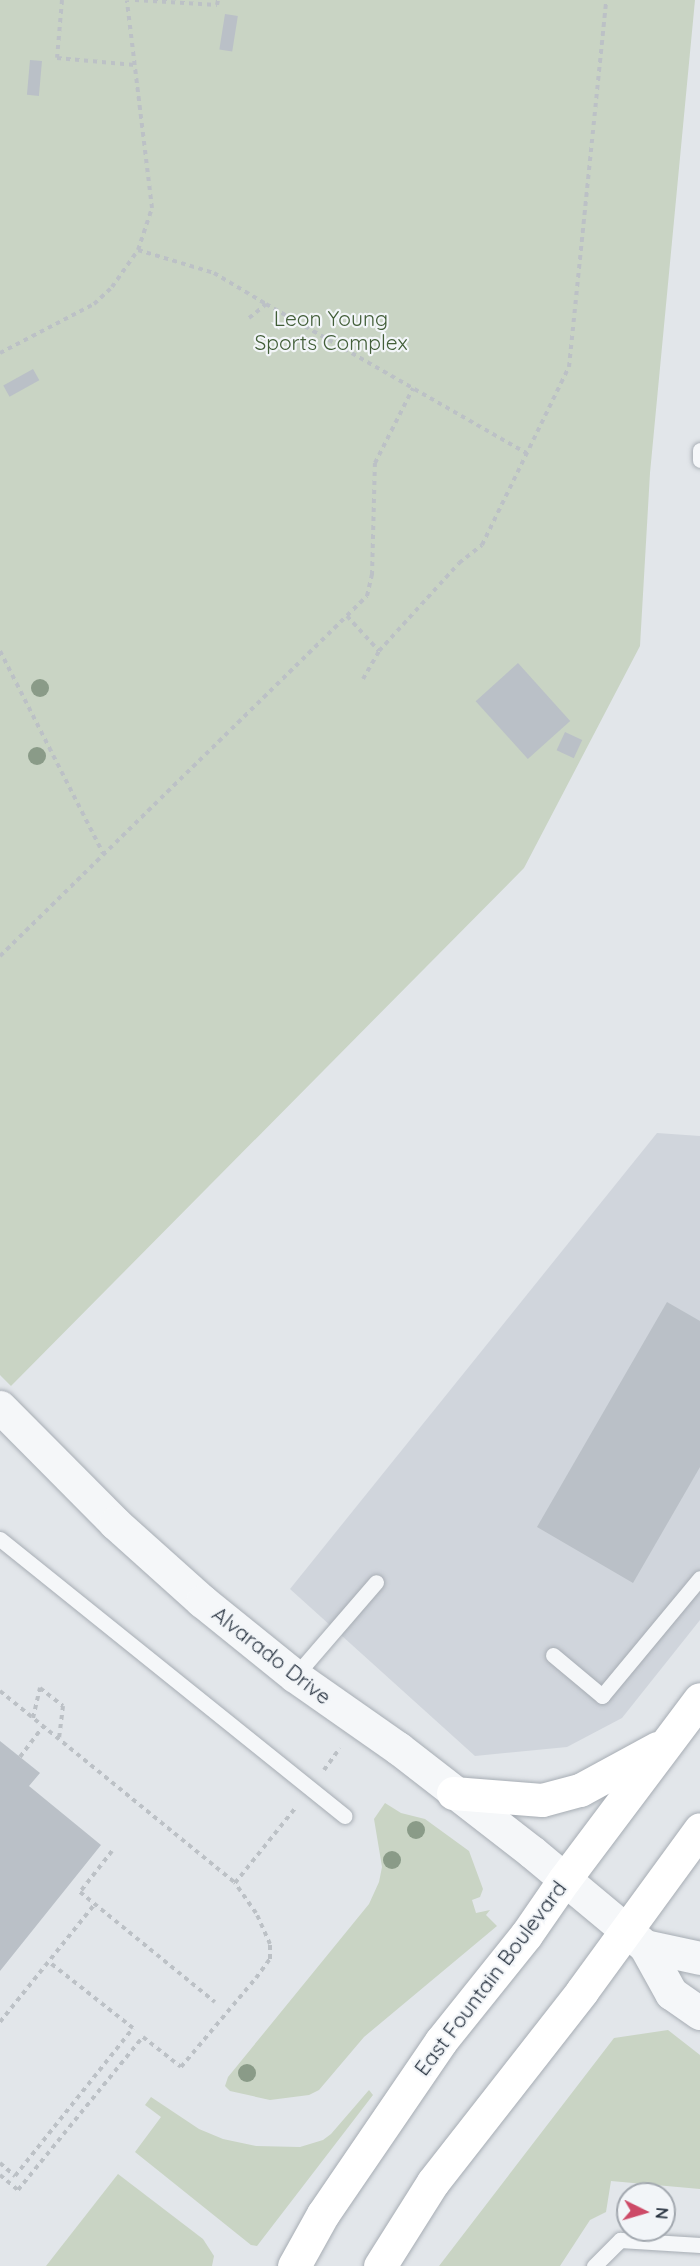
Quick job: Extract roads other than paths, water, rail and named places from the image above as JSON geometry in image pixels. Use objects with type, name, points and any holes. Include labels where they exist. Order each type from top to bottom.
[{"type":"highway","name":"East Fountain Boulevard","points":[[294,2266],[323,2214],[378,2130],[441,2041],[526,1935],[564,1880],[700,1699]]},
{"type":"highway","points":[[453,1793],[542,1800],[580,1790],[667,1743]]},
{"type":"highway","points":[[380,2266],[433,2182],[635,1938],[700,1829]]},
{"type":"street","name":"Alvarado Drive","points":[[0,1407],[115,1524],[202,1601],[296,1676],[398,1748],[453,1793],[532,1852],[635,1938]]},
{"type":"street","points":[[635,1938],[700,1958]]},
{"type":"street","points":[[635,1938],[671,1993],[700,2013]]},
{"type":"lane","points":[[700,450],[700,460]]},
{"type":"lane","points":[[0,1539],[344,1816]]},
{"type":"lane","points":[[554,1655],[602,1696],[700,1578]]},
{"type":"lane","points":[[296,1676],[376,1582]]},
{"type":"lane","points":[[594,2266],[620,2240],[700,2245]]},
{"type":"park label","name":"Leon Young Sports Complex","points":[[331,330]]}]
